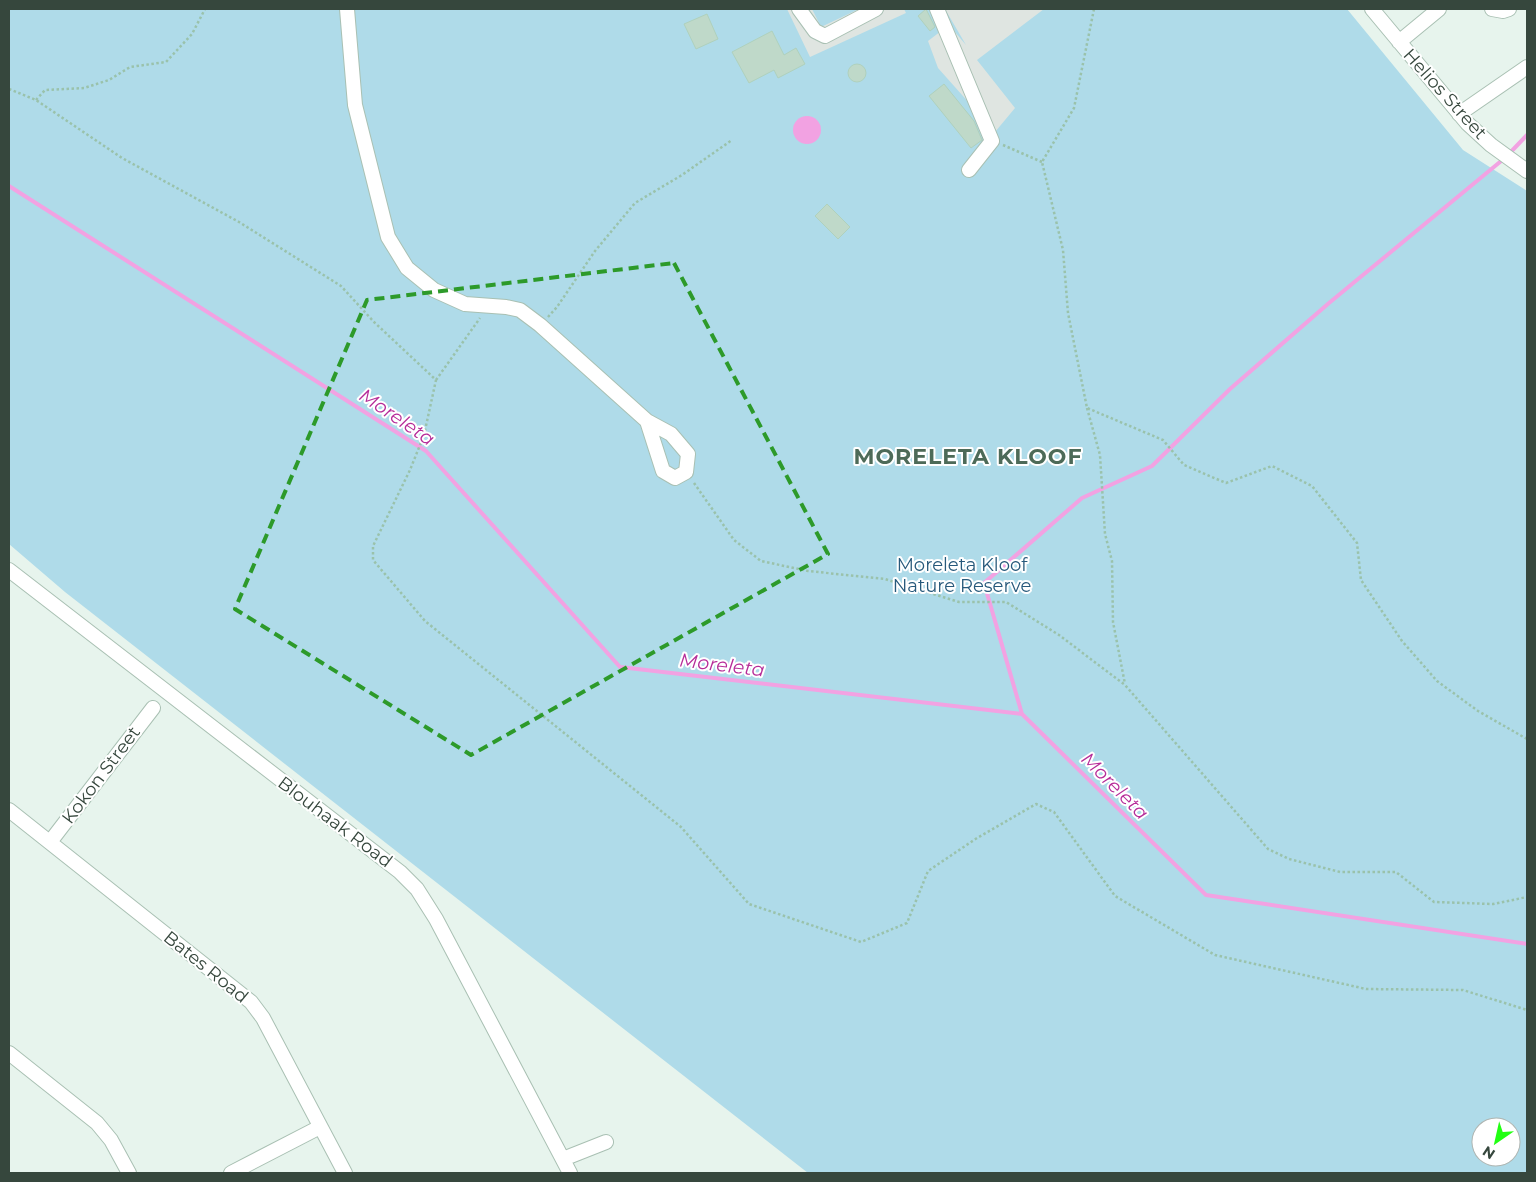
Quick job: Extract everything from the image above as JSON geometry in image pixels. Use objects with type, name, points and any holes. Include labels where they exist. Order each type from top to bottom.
[{"type":"street","points":[[347,9],[355,105],[388,237],[407,268],[434,290],[465,304],[520,310],[540,325],[647,421],[671,434],[688,454],[686,472],[675,478],[663,471],[647,421]]},
{"type":"street","points":[[799,9],[815,31],[825,36],[876,9]]},
{"type":"street","points":[[937,9],[992,141],[969,170]]},
{"type":"street","name":"Helios Street","points":[[1372,9],[1459,114],[1485,140],[1527,170]]},
{"type":"street","points":[[1398,42],[1439,9]]},
{"type":"street","points":[[1492,9],[1503,11],[1509,9]]},
{"type":"street","points":[[1459,114],[1527,67]]},
{"type":"street","name":"Blouhaak Road","points":[[9,570],[273,775],[321,809],[406,878],[417,890],[436,919],[570,1173]]},
{"type":"street","name":"Kokon Street","points":[[50,842],[153,708]]},
{"type":"street","name":"Bates Road","points":[[9,810],[251,1002],[263,1018],[345,1173]]},
{"type":"street","points":[[9,1053],[97,1123],[111,1140],[129,1173]]},
{"type":"street","points":[[231,1173],[320,1127]]},
{"type":"street","points":[[563,1159],[606,1142]]},
{"type":"path","points":[[36,100],[45,90],[84,88],[109,80],[130,67],[166,62],[192,34],[205,9]]},
{"type":"path","points":[[1094,9],[1074,108],[1042,162],[1063,250],[1068,313],[1087,408],[1100,455],[1105,534],[1112,561],[1113,622],[1125,685]]},
{"type":"path","points":[[9,89],[36,100],[122,158],[239,222],[341,286],[374,322],[436,380]]},
{"type":"path","points":[[540,325],[557,307],[595,251],[635,202],[682,175],[732,140]]},
{"type":"path","points":[[992,141],[1042,162]]},
{"type":"path","points":[[488,307],[436,380],[424,435],[415,452],[410,470],[373,546],[373,560],[425,621],[682,827],[749,904],[861,942],[907,923],[928,871],[977,838],[1036,804],[1054,812],[1115,896],[1215,955],[1366,989],[1463,990],[1527,1010]]},
{"type":"path","points":[[1087,408],[1163,440],[1184,465],[1226,483],[1272,466],[1312,486],[1357,543],[1361,580],[1408,648],[1437,681],[1478,711],[1527,739]]},
{"type":"path","points":[[686,472],[734,540],[761,561],[808,571],[885,579],[959,602],[1006,602],[1058,635],[1125,685],[1268,849],[1289,859],[1340,872],[1396,872],[1434,902],[1494,904],[1527,897]]},
{"type":"highlighted area","points":[[674,263],[828,554],[471,755],[235,609],[367,300]]},
{"type":"green space","name":"Moreleta Kloof Nature Reserve","points":[[9,9],[1347,9],[1463,150],[1527,191],[1527,1173],[808,1173],[65,592],[9,544]]},
{"type":"shaded area","points":[[787,9],[812,9],[821,27],[859,9],[904,9],[906,13],[810,57]]},
{"type":"shaded area","points":[[945,9],[1044,9],[977,60],[1015,108],[995,132],[938,68],[928,41],[949,25],[966,45]]},
{"type":"shaded area","points":[[807,116],[817,120],[821,130],[817,140],[807,144],[797,140],[793,130],[797,120]]},
{"type":"building","points":[[926,9],[935,27],[930,31],[918,16]]},
{"type":"building","points":[[707,14],[718,39],[696,49],[684,24]]},
{"type":"building","points":[[772,31],[784,55],[796,48],[805,64],[778,78],[774,70],[749,83],[732,52]]},
{"type":"building","points":[[853,64],[861,64],[866,69],[864,80],[853,82],[848,77],[848,69]]},
{"type":"building","points":[[944,84],[974,121],[982,140],[971,148],[929,96]]},
{"type":"building","points":[[827,204],[850,227],[838,239],[815,216]]},
{"type":"waterway","points":[[1022,714],[984,583],[1082,498],[1152,466],[1230,389],[1329,303],[1506,157],[1527,135]]},
{"type":"waterway","name":"Moreleta","points":[[9,186],[426,451],[620,667],[1022,714],[1206,895],[1527,944]]},
{"type":"district","name":"MORELETA KLOOF","points":[[968,456]]}]
